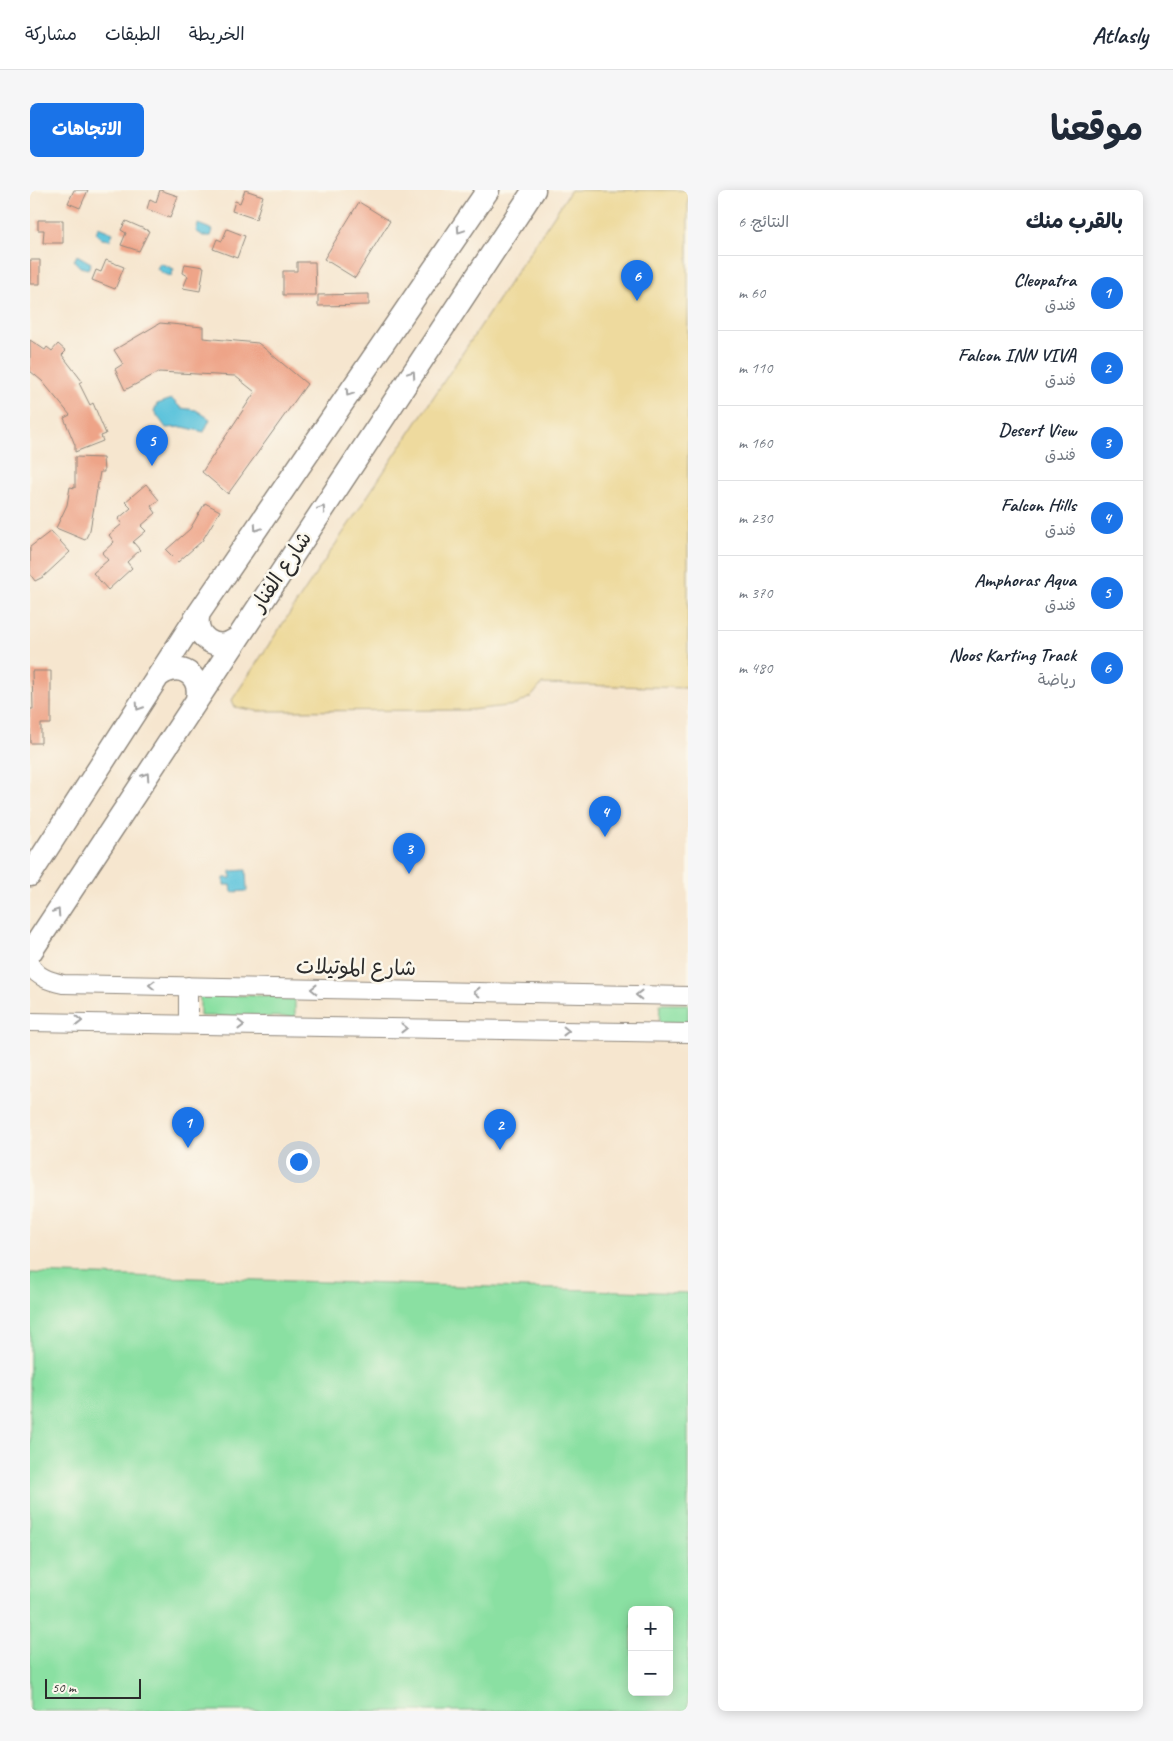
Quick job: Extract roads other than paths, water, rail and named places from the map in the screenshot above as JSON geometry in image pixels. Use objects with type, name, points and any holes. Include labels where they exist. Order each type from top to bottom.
[{"type":"main road","name":"شارع الفنار","points":[[30,875],[199,613],[488,190]]},
{"type":"main road","name":"شارع الفنار","points":[[30,953],[236,638],[534,190]]},
{"type":"main road","points":[[199,613],[199,631],[207,641],[225,644],[236,638]]},
{"type":"main road","points":[[160,675],[177,668],[188,672],[196,681],[197,699]]},
{"type":"street","name":"شارع الموتيلات","points":[[30,964],[39,974],[47,979],[63,984],[688,996]]},
{"type":"street","points":[[188,986],[188,1024]]},
{"type":"street","points":[[30,1022],[688,1033]]},
{"type":"water","points":[[198,224],[213,230],[211,236],[203,236],[196,231]]},
{"type":"water","points":[[98,227],[113,233],[110,240],[102,239],[96,234]]},
{"type":"water","points":[[77,255],[91,263],[88,269],[80,267],[74,261]]},
{"type":"water","points":[[160,263],[174,269],[171,276],[157,269]]},
{"type":"water","points":[[172,399],[181,408],[196,410],[210,419],[204,432],[183,427],[166,428],[154,411],[157,404]]},
{"type":"water","points":[[246,870],[247,891],[232,892],[231,885],[224,885],[224,878],[231,878],[231,871]]},
{"type":"place","name":"Noos Karting Track","points":[[637,301]]},
{"type":"place","name":"Amphoras Aqua","points":[[152,466]]},
{"type":"place","name":"Falcon Hills","points":[[605,837]]},
{"type":"place","name":"Desert View","points":[[409,874]]},
{"type":"place","name":"Cleopatra","points":[[188,1148]]},
{"type":"place","name":"Falcon INN VIVA","points":[[500,1150]]}]
